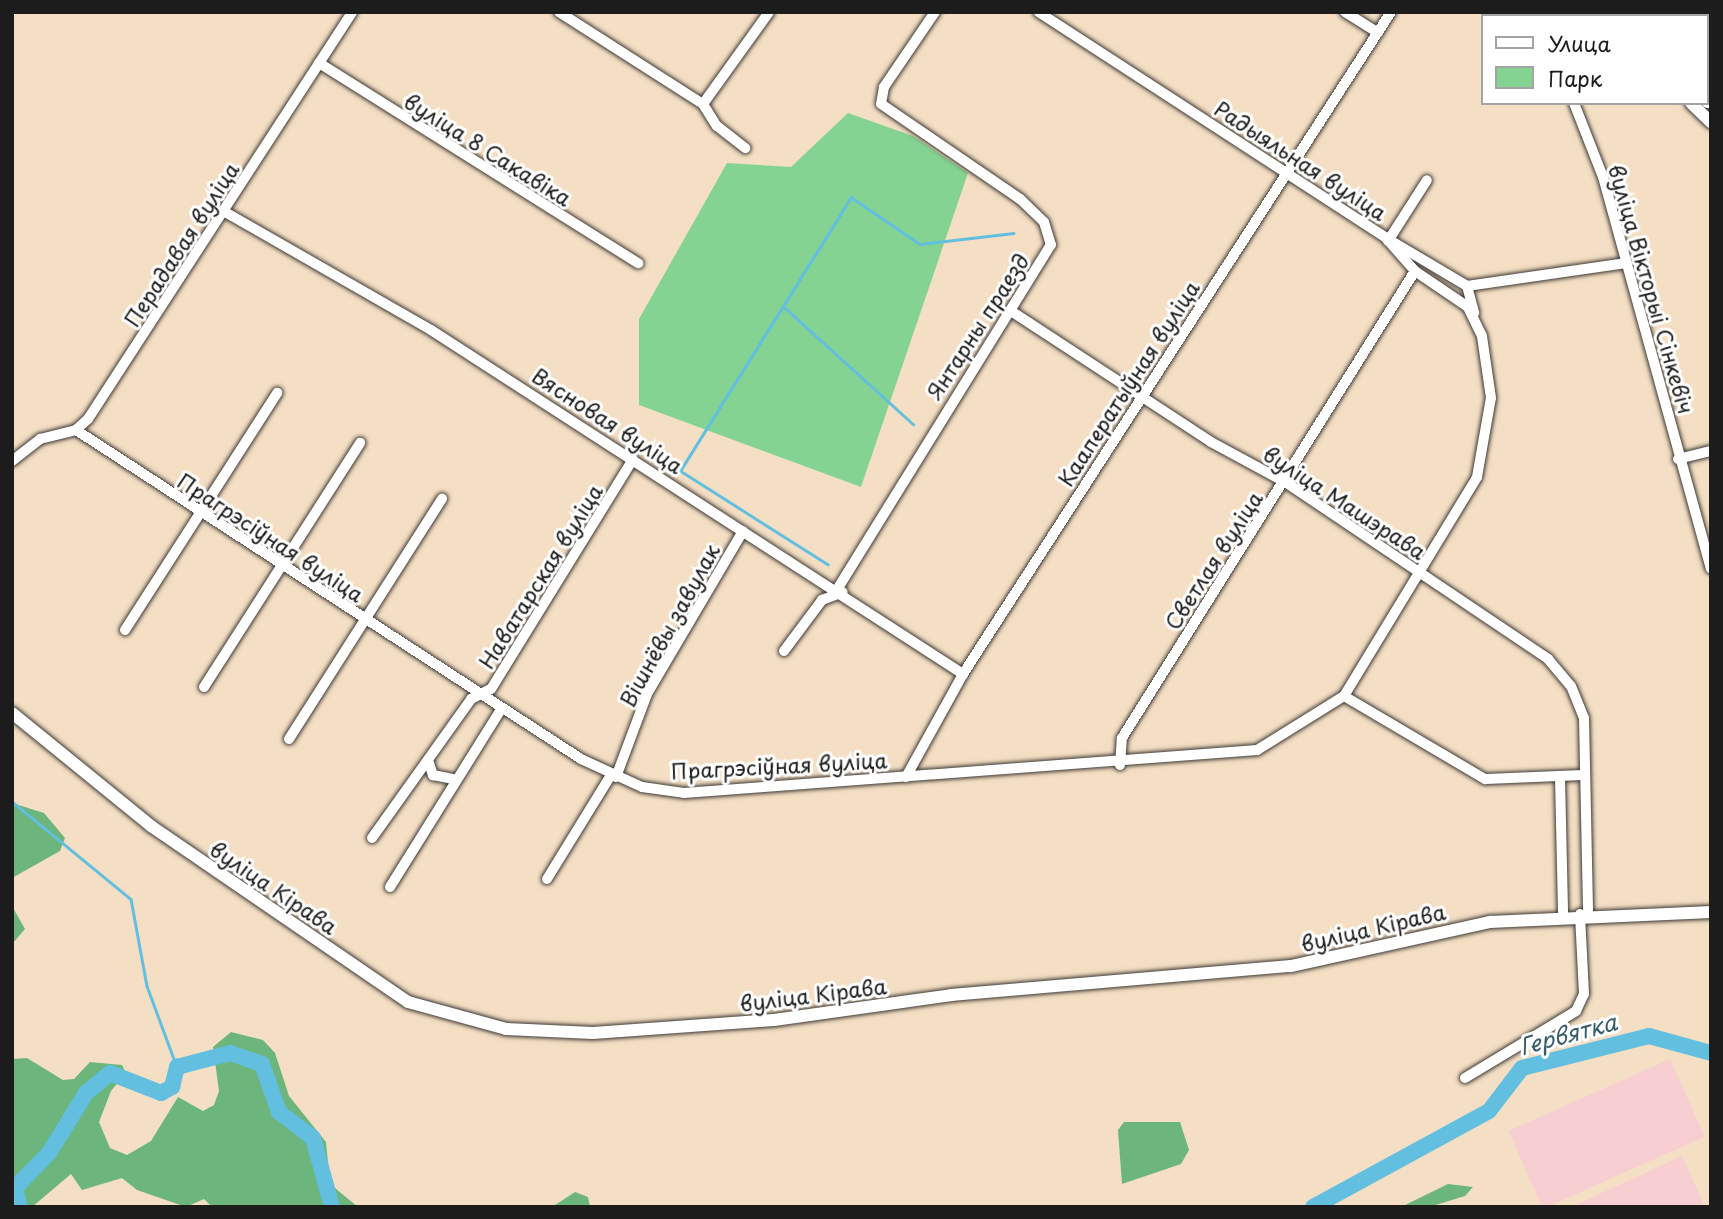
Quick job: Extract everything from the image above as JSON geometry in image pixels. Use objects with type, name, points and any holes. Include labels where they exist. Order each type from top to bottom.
[{"type":"street","name":"Перадавая вуліца","points":[[76,430],[225,212],[352,12]]},
{"type":"street","points":[[559,12],[703,104],[717,126],[745,148]]},
{"type":"street","points":[[703,104],[769,12]]},
{"type":"street","name":"Янтарны праезд","points":[[840,590],[1051,245],[1049,231],[1011,192],[880,101],[935,12]]},
{"type":"street","name":"Радыяльная вуліца","points":[[1039,12],[1287,170],[1389,240],[1417,272],[1475,316]]},
{"type":"street","points":[[1345,12],[1378,33]]},
{"type":"street","name":"Кааператыўная вуліца","points":[[906,777],[963,674],[1391,12]]},
{"type":"street","name":"вуліца 8 Сакавіка","points":[[319,62],[638,263]]},
{"type":"street","name":"вуліца Вікторыі Сінкевіч","points":[[1575,105],[1626,263],[1678,459],[1711,568]]},
{"type":"street","points":[[1700,105],[1711,132]]},
{"type":"street","points":[[1701,105],[1711,122]]},
{"type":"street","points":[[1427,180],[1389,240],[1467,286],[1626,263]]},
{"type":"street","name":"Вясновая вуліца","points":[[225,212],[305,254],[633,459],[840,590],[963,674]]},
{"type":"street","points":[[1417,272],[1437,270]]},
{"type":"street","name":"Светлая вуліца","points":[[1120,765],[1122,738],[1417,272]]},
{"type":"street","points":[[1419,572],[1487,449],[1489,361],[1467,286]]},
{"type":"street","name":"вуліца Машэрава","points":[[1011,311],[1141,398],[1285,482],[1529,642],[1564,677],[1584,719],[1584,994],[1576,1011],[1465,1078]]},
{"type":"street","points":[[125,630],[277,393]]},
{"type":"street","points":[[12,461],[40,439],[76,430]]},
{"type":"street","name":"Прагрэсіўная вуліца","points":[[76,430],[365,621],[614,776],[684,793],[1120,765],[1250,752],[1344,696],[1419,572]]},
{"type":"street","points":[[204,687],[283,568],[360,443]]},
{"type":"street","points":[[1678,459],[1711,451]]},
{"type":"street","name":"Наватарская вуліца","points":[[372,838],[481,694],[491,690],[543,611],[633,459]]},
{"type":"street","points":[[289,739],[442,499]]},
{"type":"street","name":"Вішнёвы завулак","points":[[547,879],[614,776],[647,694],[743,531]]},
{"type":"street","points":[[784,650],[822,600],[840,590]]},
{"type":"street","points":[[1344,696],[1466,772],[1494,781],[1584,775]]},
{"type":"street","points":[[390,887],[453,779],[502,708]]},
{"type":"street","name":"вуліца Кірава","points":[[12,713],[151,826],[408,1002],[506,1029],[684,1029],[951,995],[1291,966],[1458,927],[1563,915],[1711,912]]},
{"type":"street","points":[[429,763],[433,775],[453,779]]},
{"type":"street","points":[[1560,778],[1563,915]]},
{"type":"shaded area","points":[[1670,1059],[1705,1137],[1542,1207],[1508,1131]]},
{"type":"shaded area","points":[[1682,1156],[1705,1207],[1571,1207]]},
{"type":"green space","points":[[848,113],[913,136],[968,173],[861,487],[639,405],[639,319],[727,163],[791,167]]},
{"type":"green space","points":[[12,803],[44,813],[65,838],[60,851],[12,878]]},
{"type":"green space","points":[[12,906],[25,929],[13,943],[12,942]]},
{"type":"green space","points":[[231,1032],[263,1040],[275,1053],[289,1096],[326,1142],[330,1184],[358,1207],[212,1207],[204,1199],[186,1207],[137,1190],[122,1178],[82,1190],[71,1174],[32,1207],[12,1207],[12,1059],[27,1058],[63,1080],[74,1079],[90,1062],[122,1065],[126,1073],[111,1091],[99,1122],[110,1148],[127,1155],[151,1141],[178,1097],[203,1111],[214,1105],[219,1091],[213,1047]]},
{"type":"green space","points":[[1124,1122],[1180,1122],[1189,1150],[1181,1164],[1122,1184],[1118,1130]]},
{"type":"green space","points":[[1448,1184],[1473,1187],[1465,1196],[1429,1207],[1401,1207]]},
{"type":"green space","points":[[575,1192],[588,1197],[590,1207],[552,1207]]},
{"type":"waterway","points":[[828,565],[680,471],[851,197],[920,244],[1013,233]]},
{"type":"waterway","points":[[783,306],[913,424]]},
{"type":"waterway","points":[[14,803],[131,899],[147,986],[177,1067]]},
{"type":"waterway","name":"Гервятка","points":[[1313,1207],[1489,1111],[1522,1068],[1649,1036],[1711,1053]]},
{"type":"waterway","name":"Гервятка","points":[[20,1207],[15,1188],[49,1153],[86,1093],[110,1073],[161,1093],[172,1087],[177,1067],[230,1053],[262,1064],[279,1112],[313,1138],[332,1207]]}]
